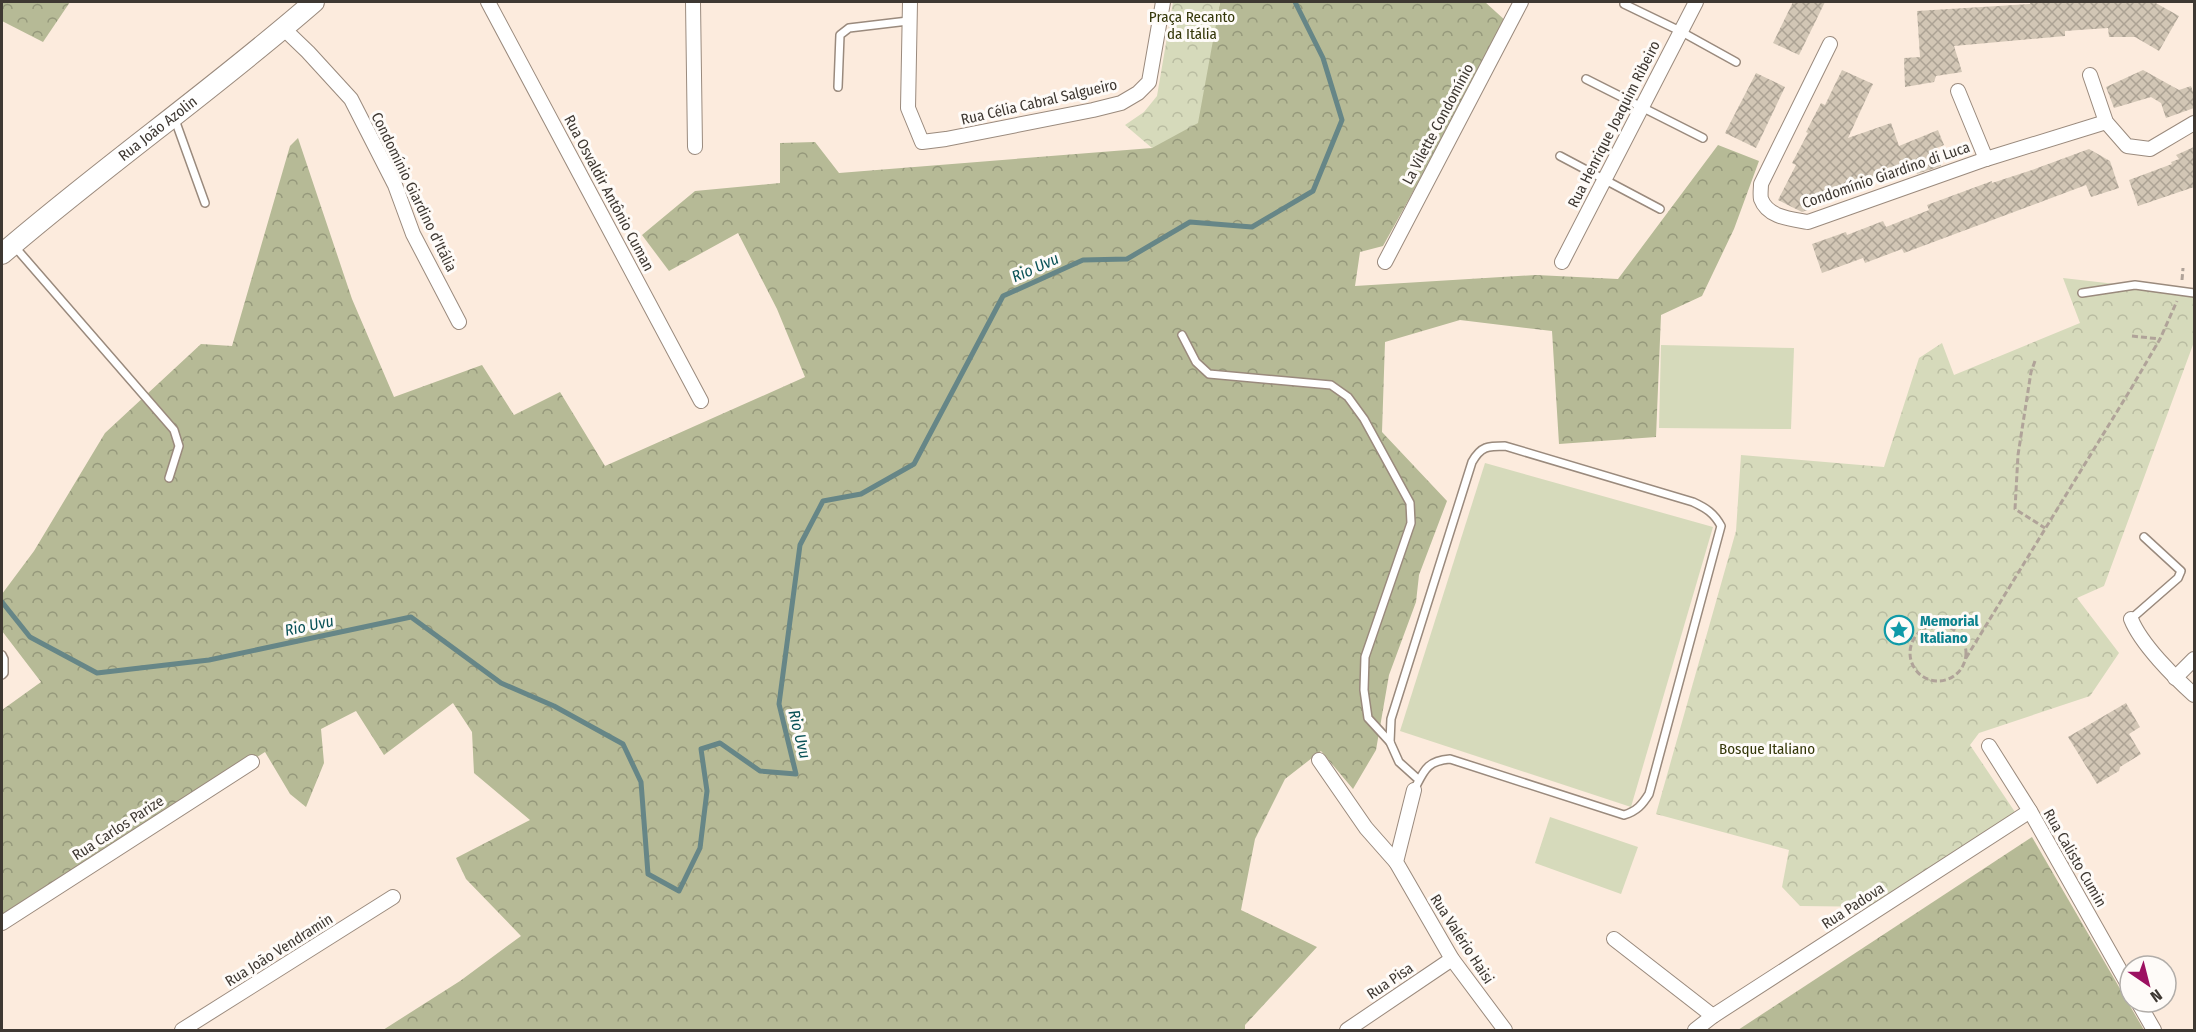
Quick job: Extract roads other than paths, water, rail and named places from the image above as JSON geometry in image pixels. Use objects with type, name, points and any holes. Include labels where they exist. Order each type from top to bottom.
[{"type":"street","name":"Rua João Azolin","points":[[7,250],[314,2]]},
{"type":"street","name":"Rua Osvaldir Antônio Cuman","points":[[488,2],[701,401]]},
{"type":"street","points":[[693,2],[695,147]]},
{"type":"street","points":[[908,21],[910,2]]},
{"type":"street","name":"Rua Célia Cabral Salgueiro","points":[[908,21],[908,108],[922,142],[1121,103],[1138,93],[1149,82],[1163,2]]},
{"type":"street","name":"La Vilette Condomínio","points":[[1385,262],[1521,2]]},
{"type":"street","name":"Rua Henrique Joaquim Ribeiro","points":[[1562,262],[1696,2]]},
{"type":"street","name":"Condomínio Giardino d'Itália","points":[[283,28],[351,99],[395,185],[413,234],[459,322]]},
{"type":"street","name":"Condomínio Giardino di Luca","points":[[1830,44],[1761,184],[1761,200],[1771,212],[1784,218],[1808,222],[1986,159],[2106,122]]},
{"type":"street","points":[[2090,75],[2106,122],[2127,146],[2150,149],[2194,123]]},
{"type":"street","name":"Condomínio Giardino di Luca","points":[[1958,91],[1986,159]]},
{"type":"street","points":[[2131,619],[2135,629],[2175,678],[2194,695]]},
{"type":"street","points":[[2175,678],[2194,659]]},
{"type":"street","name":"Rua Calisto Cumin","points":[[1989,746],[2030,811],[2118,967]]},
{"type":"street","name":"Rua Valério Haisi","points":[[1319,759],[1366,828],[1396,862],[1452,959],[1506,1030]]},
{"type":"street","name":"Rua Carlos Parize","points":[[2,923],[252,762]]},
{"type":"street","points":[[1396,862],[1417,785]]},
{"type":"street","name":"Rua Padova","points":[[1695,1030],[1713,1016],[2030,811]]},
{"type":"street","name":"Rua João Vendramin","points":[[182,1030],[393,897]]},
{"type":"street","points":[[1614,939],[1713,1016]]},
{"type":"street","name":"Rua Pisa","points":[[1347,1030],[1452,959]]},
{"type":"street","points":[[2145,1014],[2154,1030]]},
{"type":"lane","points":[[1624,4],[1736,62]]},
{"type":"lane","points":[[838,87],[840,35],[849,28],[908,21]]},
{"type":"lane","points":[[1586,79],[1703,138]]},
{"type":"lane","points":[[173,115],[205,203]]},
{"type":"lane","points":[[1560,156],[1660,209]]},
{"type":"lane","points":[[7,250],[174,430],[179,446],[169,478]]},
{"type":"lane","points":[[2082,293],[2135,285],[2194,293]]},
{"type":"lane","points":[[1182,335],[1196,362],[1209,374],[1330,385],[1348,396],[1364,418],[1410,503],[1411,523],[1365,657],[1364,690],[1368,718],[1390,742],[1399,762],[1417,785],[1428,765],[1437,760],[1450,759],[1624,815],[1642,806],[1649,794],[1721,526],[1708,509],[1693,502],[1505,446],[1486,446],[1478,452],[1472,462],[1391,718],[1390,742]]},
{"type":"lane","points":[[2131,619],[2178,578],[2181,571],[2144,537]]},
{"type":"lane","points":[[2,655],[4,659],[2,675]]},
{"type":"waterway","name":"Rio Uvu","points":[[2,602],[30,637],[97,673],[209,660],[411,617],[501,683],[554,706],[623,744],[641,782],[648,874],[679,891],[700,848],[707,791],[701,749],[720,743],[760,771],[796,774],[779,704],[800,545],[823,501],[861,494],[914,464],[1003,296],[1083,260],[1127,259],[1190,222],[1252,227],[1313,191],[1342,120],[1323,58],[1295,2]]},
{"type":"place","name":"Memorial Italiano","points":[[1899,630]]},
{"type":"park label","name":"Praça Recanto da Itália","points":[[1192,26]]},
{"type":"park label","name":"Bosque Italiano","points":[[1767,749]]}]
